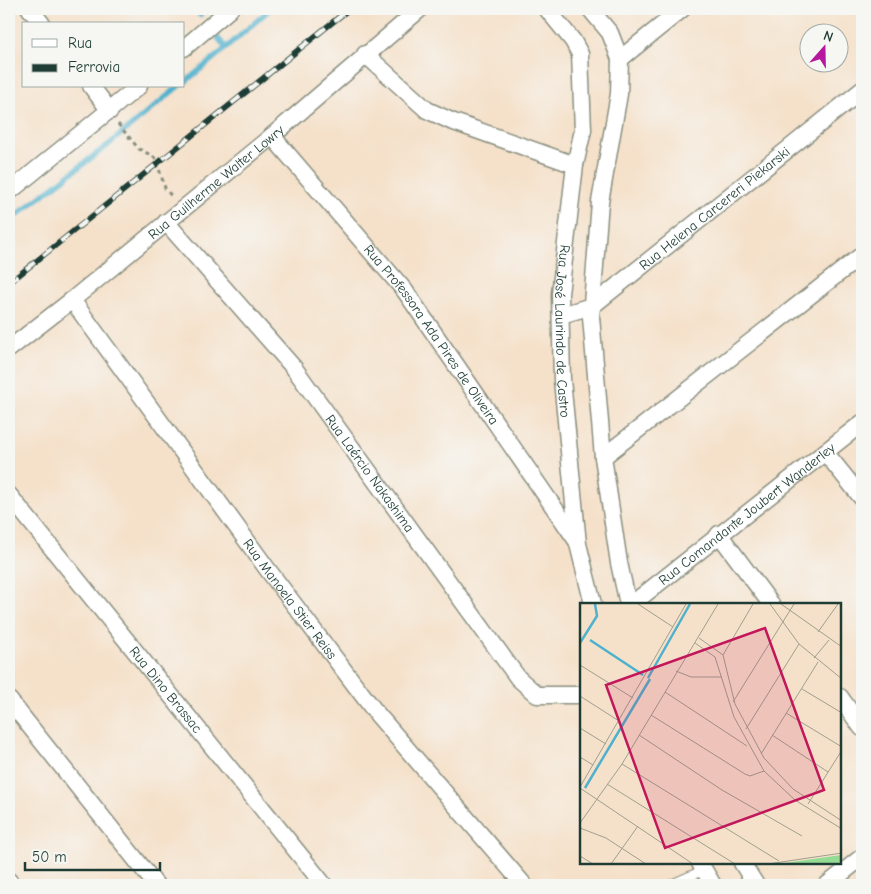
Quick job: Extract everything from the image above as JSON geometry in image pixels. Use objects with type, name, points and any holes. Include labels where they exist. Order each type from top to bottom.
[{"type":"street","points":[[30,9],[40,22]]},
{"type":"street","points":[[185,47],[230,9]]},
{"type":"street","name":"Rua Guilherme Walter Lowry","points":[[9,349],[72,300],[272,136],[365,54],[420,9]]},
{"type":"street","name":"Rua José Laurindo de Castro","points":[[548,9],[573,41],[580,54],[583,130],[575,165],[560,294],[562,380],[578,544],[594,603]]},
{"type":"street","name":"Rua José Laurindo de Castro","points":[[590,9],[610,33],[620,59],[619,94],[600,202],[591,317],[603,457],[619,563],[628,603]]},
{"type":"street","points":[[620,59],[682,9]]},
{"type":"street","points":[[365,54],[427,110],[451,121],[575,165]]},
{"type":"street","points":[[92,88],[111,115]]},
{"type":"street","points":[[9,192],[111,115],[137,88]]},
{"type":"street","name":"Rua Helena Carcereri Piekarski","points":[[561,315],[592,306],[862,90]]},
{"type":"street","name":"Rua Professora Ada Pires de Oliveira","points":[[272,136],[405,292],[578,544]]},
{"type":"street","name":"Rua Laércio Nakashima","points":[[166,222],[294,368],[518,678],[537,695],[580,695]]},
{"type":"street","points":[[603,457],[862,255]]},
{"type":"street","name":"Rua Manoela Stier Reiss","points":[[72,300],[268,570],[377,714],[524,885]]},
{"type":"street","name":"Rua Comandante Joubert Wanderley","points":[[633,603],[862,423]]},
{"type":"street","points":[[826,452],[862,498]]},
{"type":"street","name":"Rua Dino Brassac","points":[[9,495],[324,885]]},
{"type":"street","points":[[719,534],[770,603]]},
{"type":"street","points":[[841,698],[862,728]]},
{"type":"street","points":[[9,700],[156,885]]},
{"type":"street","points":[[827,885],[862,857]]},
{"type":"street","points":[[743,864],[756,885]]},
{"type":"street","points":[[702,866],[713,885]]},
{"type":"street","points":[[9,881],[12,885]]},
{"type":"lane","points":[[670,885],[702,866]]},
{"type":"path","points":[[111,115],[139,149],[156,159],[165,188],[174,200]]},
{"type":"waterway","points":[[196,9],[200,15]]},
{"type":"waterway","points":[[218,38],[226,48],[270,9]]},
{"type":"waterway","points":[[185,82],[226,48]]},
{"type":"waterway","points":[[9,221],[108,145],[177,88]]},
{"type":"railway","points":[[9,283],[349,9]]}]
